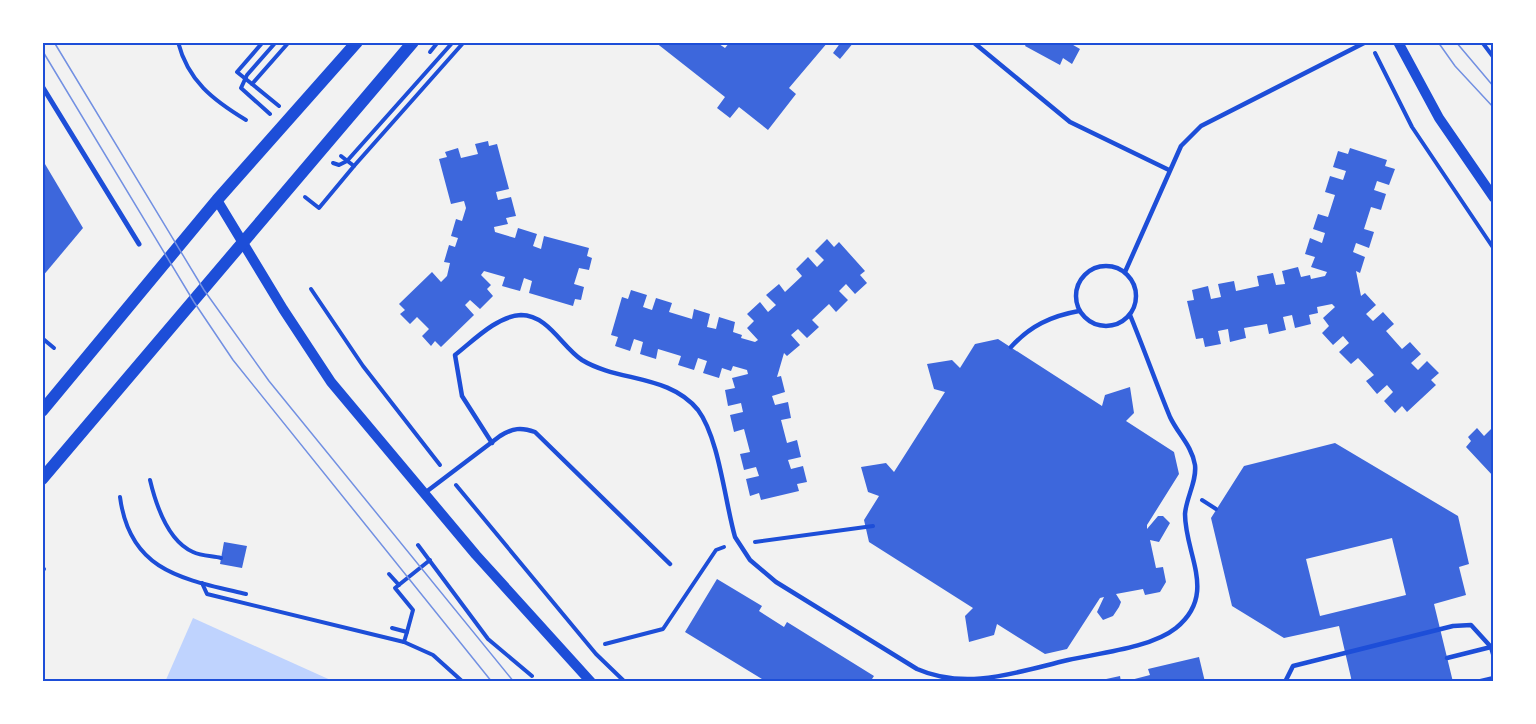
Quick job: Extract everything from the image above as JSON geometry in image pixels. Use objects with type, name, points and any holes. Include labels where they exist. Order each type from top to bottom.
[{"type":"main road","points":[[42,411],[217,200],[357,42]]},
{"type":"main road","points":[[42,479],[413,42]]},
{"type":"street","points":[[1398,42],[1439,118],[1494,198]]},
{"type":"street","points":[[42,86],[139,244]]},
{"type":"street","points":[[217,200],[331,382],[424,494],[591,682]]},
{"type":"lane","points":[[973,42],[1070,122],[1170,170]]},
{"type":"lane","points":[[1125,272],[1181,146],[1200,126],[1368,42]]},
{"type":"lane","points":[[1106,265],[1125,272],[1135,287],[1135,307],[1123,322],[1103,326],[1085,318],[1079,310],[1076,291],[1078,283],[1089,270],[1106,265]]},
{"type":"lane","points":[[1011,347],[1021,336],[1048,318],[1079,310]]},
{"type":"lane","points":[[492,443],[462,396],[455,355],[501,321],[521,315],[532,317],[541,321],[581,359],[677,392],[698,411],[710,434],[739,544],[750,560],[776,582],[917,669],[944,678],[974,681],[1166,636],[1187,616],[1197,593],[1197,568],[1187,533],[1185,511],[1195,466],[1188,444],[1171,419],[1130,315]]},
{"type":"lane","points":[[424,494],[510,430],[522,428],[535,432],[670,564]]},
{"type":"lane","points":[[1285,682],[1293,666],[1453,626],[1471,624],[1491,647],[1494,657]]},
{"type":"lane","points":[[1447,658],[1491,647]]},
{"type":"lane","points":[[1477,682],[1494,678]]},
{"type":"path","points":[[178,42],[186,65],[206,93],[246,120]]},
{"type":"path","points":[[252,84],[237,72],[263,42]]},
{"type":"path","points":[[1368,42],[1412,127],[1494,249]]},
{"type":"path","points":[[1482,42],[1494,58]]},
{"type":"path","points":[[305,197],[319,208],[354,166]]},
{"type":"path","points":[[311,289],[363,366],[448,475],[596,654],[625,682]]},
{"type":"path","points":[[42,338],[54,348]]},
{"type":"path","points":[[150,480],[155,503],[175,538],[193,552],[221,558]]},
{"type":"path","points":[[120,497],[123,520],[148,557],[172,574],[246,594]]},
{"type":"path","points":[[605,644],[663,630],[716,549],[873,526]]},
{"type":"path","points":[[418,545],[488,639],[531,676]]},
{"type":"path","points":[[404,642],[413,610],[395,588],[430,560]]},
{"type":"path","points":[[389,574],[399,585]]},
{"type":"path","points":[[202,583],[207,594],[404,642],[433,655],[463,682]]},
{"type":"path","points":[[392,628],[407,632]]},
{"type":"water","points":[[193,618],[335,682],[165,682]]},
{"type":"building","points":[[655,42],[716,42],[725,48],[730,42],[828,42],[789,88],[796,94],[768,130],[739,107],[730,118],[717,108],[725,97]]},
{"type":"building","points":[[841,42],[854,42],[840,59],[833,53]]},
{"type":"building","points":[[1027,42],[1068,42],[1080,49],[1072,64],[1063,58],[1060,65],[1025,46]]},
{"type":"building","points":[[488,141],[489,146],[497,144],[509,189],[496,192],[498,200],[511,197],[516,216],[506,218],[508,224],[494,227],[495,232],[515,238],[518,228],[537,234],[533,246],[541,249],[544,236],[589,248],[587,256],[592,258],[589,270],[579,268],[574,284],[584,287],[581,300],[575,299],[573,306],[529,293],[532,281],[524,278],[520,291],[502,286],[505,277],[484,271],[481,275],[491,285],[487,289],[493,296],[480,309],[470,300],[465,305],[474,315],[441,347],[435,341],[431,346],[422,336],[429,329],[417,317],[410,324],[400,314],[405,310],[399,304],[432,272],[441,282],[447,276],[450,263],[444,262],[449,245],[455,247],[458,238],[451,236],[456,219],[462,221],[466,208],[464,201],[451,204],[439,159],[447,157],[445,152],[458,148],[461,158],[478,154],[475,144]]},
{"type":"building","points":[[1350,148],[1387,160],[1385,166],[1395,169],[1389,185],[1377,181],[1374,190],[1386,194],[1381,210],[1371,207],[1364,229],[1374,232],[1369,248],[1356,243],[1353,252],[1365,257],[1360,273],[1356,271],[1361,296],[1365,293],[1376,305],[1366,314],[1373,321],[1383,312],[1394,324],[1386,331],[1402,349],[1410,342],[1421,354],[1411,363],[1418,370],[1427,361],[1439,373],[1431,380],[1436,385],[1407,412],[1402,406],[1395,413],[1384,401],[1393,392],[1387,385],[1377,394],[1366,381],[1374,375],[1358,358],[1351,364],[1339,352],[1349,343],[1343,336],[1333,345],[1322,333],[1329,326],[1323,318],[1335,307],[1332,304],[1317,307],[1318,313],[1309,315],[1311,324],[1295,328],[1292,315],[1283,317],[1286,330],[1269,334],[1267,324],[1244,328],[1246,338],[1230,342],[1228,329],[1218,331],[1221,344],[1205,347],[1203,338],[1196,339],[1187,301],[1194,300],[1192,290],[1208,286],[1211,299],[1221,297],[1218,284],[1234,281],[1236,291],[1259,286],[1257,276],[1273,273],[1276,285],[1285,284],[1282,271],[1298,267],[1301,277],[1310,275],[1311,279],[1325,276],[1327,272],[1311,267],[1315,257],[1305,254],[1310,238],[1322,243],[1325,233],[1313,229],[1318,214],[1328,217],[1335,195],[1325,192],[1330,176],[1343,180],[1346,171],[1333,167],[1338,151],[1348,154]]},
{"type":"building","points":[[42,159],[83,228],[42,277]]},
{"type":"building","points":[[827,239],[834,247],[839,242],[865,271],[860,275],[867,283],[855,294],[846,284],[839,291],[848,300],[836,312],[829,304],[812,320],[819,327],[807,338],[798,329],[791,335],[800,345],[787,356],[784,353],[777,377],[781,376],[785,392],[772,396],[775,405],[788,402],[791,418],[781,420],[787,443],[797,440],[801,457],[788,460],[791,469],[803,466],[807,482],[797,484],[799,491],[761,500],[759,493],[750,496],[746,479],[759,476],[756,467],[744,470],[740,454],[750,452],[744,429],[734,432],[730,415],[743,412],[741,403],[728,406],[725,390],[735,388],[732,378],[748,374],[747,370],[733,366],[731,371],[722,368],[719,378],[703,373],[707,361],[698,358],[694,370],[678,365],[681,356],[658,349],[656,359],[640,354],[643,342],[634,339],[630,351],[615,346],[618,337],[611,335],[622,297],[628,299],[631,290],[647,295],[643,307],[652,310],[656,298],[672,303],[669,312],[692,319],[694,309],[710,314],[707,327],[716,329],[719,317],[735,322],[733,332],[742,335],[741,338],[755,342],[758,340],[747,328],[754,321],[747,314],[760,302],[768,312],[776,305],[766,295],[779,284],[785,292],[802,276],[796,269],[808,257],[817,267],[824,260],[815,251]]},
{"type":"building","points":[[998,339],[1102,406],[1105,395],[1130,387],[1134,413],[1126,421],[1174,452],[1179,474],[1147,525],[1147,529],[1158,516],[1163,516],[1170,523],[1159,542],[1150,540],[1156,568],[1163,567],[1166,582],[1160,592],[1145,595],[1143,589],[1116,594],[1121,602],[1119,607],[1113,616],[1103,620],[1097,612],[1104,597],[1100,598],[1067,649],[1045,654],[997,624],[994,635],[969,642],[965,616],[973,608],[869,542],[864,520],[879,496],[868,492],[861,467],[886,463],[894,472],[945,392],[934,389],[927,364],[952,360],[960,368],[975,344]]},
{"type":"building","points":[[1494,426],[1494,477],[1466,447],[1471,441],[1468,437],[1477,428],[1484,436]]},
{"type":"building","points":[[1335,443],[1458,516],[1469,564],[1459,567],[1466,595],[1434,604],[1453,682],[1352,682],[1339,626],[1284,638],[1232,606],[1211,518],[1244,466]],"holes":[[[1392,538],[1406,595],[1320,616],[1306,559]]]},
{"type":"building","points":[[224,542],[247,546],[242,568],[220,564]]},
{"type":"building","points":[[717,579],[762,606],[759,611],[784,627],[787,622],[874,676],[870,682],[767,682],[685,632]]},
{"type":"building","points":[[1199,657],[1205,682],[1123,682],[1150,675],[1148,669]]},
{"type":"building","points":[[1120,676],[1121,682],[1097,682],[1097,681]]},
{"type":"tram line","points":[[54,42],[204,290],[269,381],[514,682]]},
{"type":"tram line","points":[[1438,42],[1455,66],[1494,108]]},
{"type":"tram line","points":[[1456,42],[1494,87]]},
{"type":"tram line","points":[[42,50],[194,302],[233,360],[492,682]]}]
